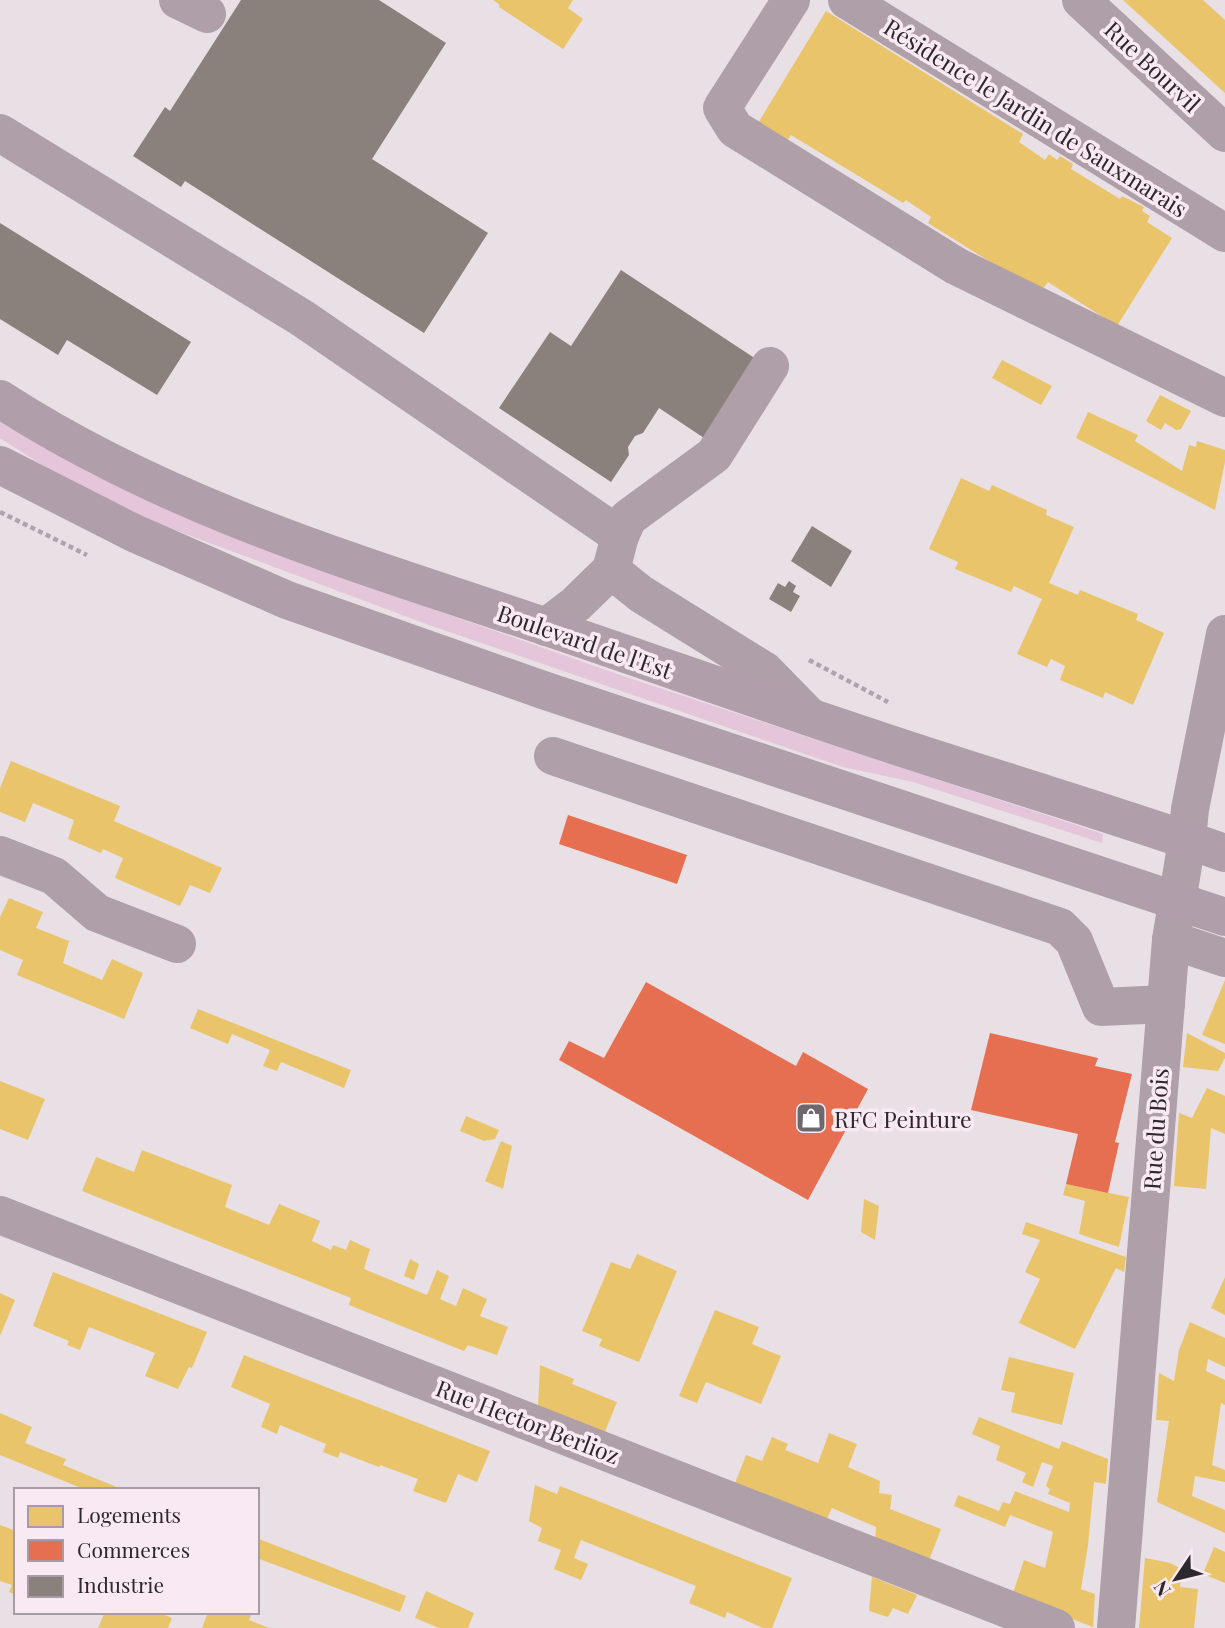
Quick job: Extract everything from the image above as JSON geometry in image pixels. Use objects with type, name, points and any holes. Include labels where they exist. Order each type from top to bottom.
[{"type":"main road","name":"Boulevard de l'Est","points":[[0,399],[115,466],[213,510],[344,559],[810,718],[1225,853]]},
{"type":"main road","points":[[0,465],[134,533],[287,600],[556,695],[1225,917]]},
{"type":"street","points":[[791,0],[722,108],[735,129],[956,266],[1225,398]]},
{"type":"street","name":"Résidence le Jardin de Sauxmarais","points":[[847,0],[1225,233]]},
{"type":"street","name":"Rue Bourvil","points":[[1081,0],[1225,133]]},
{"type":"street","points":[[0,134],[302,318],[615,553],[641,594],[765,671],[810,718]]},
{"type":"street","points":[[546,627],[576,604],[615,553],[628,518],[714,455],[770,366]]},
{"type":"street","name":"Rue du Bois","points":[[1116,1628],[1171,940],[1187,840],[1189,809],[1225,634]]},
{"type":"street","points":[[553,756],[1060,927],[1074,941],[1101,1007],[1166,1004]]},
{"type":"street","points":[[0,855],[54,876],[97,913],[177,944]]},
{"type":"street","points":[[1171,940],[1225,958]]},
{"type":"street","name":"Rue Hector Berlioz","points":[[0,1215],[1056,1628]]},
{"type":"path","points":[[806,659],[898,707]]},
{"type":"shaded area","points":[[0,420],[91,474],[219,530],[328,572],[620,675],[1103,834],[1102,843],[913,782],[843,767],[429,625],[159,524],[50,470],[0,438]]},
{"type":"building: Logements","points":[[493,0],[573,0],[568,8],[583,19],[563,49],[499,7]]},
{"type":"building: Logements","points":[[1123,0],[1203,0],[1225,20],[1225,93]]},
{"type":"building: Logements","points":[[826,11],[1023,134],[1019,142],[1045,160],[1049,154],[1057,160],[1060,156],[1073,164],[1071,169],[1120,199],[1122,196],[1144,207],[1142,211],[1150,216],[1147,222],[1172,238],[1117,326],[1048,282],[1040,293],[928,223],[931,217],[906,200],[903,203],[791,135],[783,146],[755,128]]},
{"type":"building: Logements","points":[[1002,360],[1052,386],[1041,405],[992,378]]},
{"type":"building: Logements","points":[[1160,395],[1191,411],[1181,429],[1176,430],[1165,423],[1161,430],[1146,421]]},
{"type":"building: Logements","points":[[1088,412],[1138,435],[1135,441],[1182,471],[1189,445],[1196,447],[1197,441],[1225,450],[1215,510],[1076,438]]},
{"type":"building: Logements","points":[[961,478],[989,491],[992,485],[1047,510],[1046,515],[1074,527],[1049,583],[1078,595],[1080,590],[1138,614],[1136,620],[1164,633],[1133,705],[1105,692],[1103,698],[1060,680],[1065,666],[1051,659],[1047,667],[1017,654],[1042,599],[1014,586],[1011,592],[955,569],[958,562],[929,549]]},
{"type":"building: Logements","points":[[11,761],[120,806],[114,821],[222,868],[210,893],[190,885],[180,906],[115,878],[123,858],[103,849],[101,853],[68,839],[74,820],[33,803],[25,822],[0,812],[0,788]]},
{"type":"building: Logements","points":[[9,898],[43,912],[36,928],[69,941],[63,963],[102,980],[112,959],[143,973],[124,1019],[17,975],[23,960],[0,950],[0,917]]},
{"type":"building: Logements","points":[[1225,980],[1225,1044],[1202,1035]]},
{"type":"building: Logements","points":[[198,1009],[351,1070],[344,1088],[281,1062],[277,1071],[263,1066],[270,1050],[232,1034],[228,1044],[190,1028]]},
{"type":"building: Logements","points":[[1187,1033],[1225,1053],[1218,1071],[1183,1067]]},
{"type":"building: Logements","points":[[0,1081],[45,1099],[28,1140],[0,1129]]},
{"type":"building: Logements","points":[[1207,1088],[1225,1096],[1225,1134],[1211,1128],[1206,1189],[1174,1186],[1179,1113],[1192,1118]]},
{"type":"building: Logements","points":[[466,1116],[499,1130],[495,1139],[484,1141],[460,1131]]},
{"type":"building: Logements","points":[[501,1141],[512,1146],[503,1189],[485,1181]]},
{"type":"building: Logements","points":[[142,1150],[232,1185],[225,1207],[269,1225],[279,1204],[320,1221],[312,1241],[331,1250],[333,1245],[346,1250],[350,1240],[370,1249],[364,1269],[427,1295],[437,1270],[449,1276],[440,1299],[456,1306],[463,1288],[487,1299],[480,1316],[508,1327],[497,1355],[468,1345],[464,1351],[349,1305],[351,1298],[82,1191],[96,1157],[134,1172]]},
{"type":"building: Logements","points":[[1066,1184],[1129,1197],[1119,1247],[1079,1234],[1085,1201],[1063,1195]]},
{"type":"building: Logements","points":[[864,1199],[879,1206],[875,1240],[861,1232]]},
{"type":"building: Logements","points":[[1026,1222],[1126,1257],[1124,1272],[1116,1268],[1075,1349],[1019,1323],[1040,1279],[1025,1272],[1040,1240],[1022,1234]]},
{"type":"building: Logements","points":[[637,1254],[677,1271],[639,1362],[599,1346],[602,1339],[582,1331],[611,1262],[630,1269]]},
{"type":"building: Logements","points":[[410,1259],[419,1264],[414,1280],[404,1276]]},
{"type":"building: Logements","points":[[53,1272],[207,1332],[192,1368],[189,1367],[178,1389],[145,1376],[155,1353],[89,1327],[80,1350],[67,1345],[69,1341],[33,1326]]},
{"type":"building: Logements","points":[[1225,1277],[1225,1315],[1211,1308]]},
{"type":"building: Logements","points":[[0,1293],[15,1300],[0,1336]]},
{"type":"building: Logements","points":[[715,1310],[759,1327],[752,1344],[781,1356],[761,1404],[706,1382],[697,1403],[679,1396]]},
{"type":"building: Logements","points":[[1190,1322],[1225,1338],[1225,1367],[1208,1359],[1206,1371],[1225,1380],[1225,1405],[1221,1403],[1212,1465],[1225,1470],[1225,1482],[1195,1476],[1192,1496],[1225,1510],[1225,1533],[1157,1502],[1169,1421],[1156,1420],[1159,1373],[1174,1381],[1179,1350]]},
{"type":"building: Logements","points":[[244,1355],[490,1451],[477,1482],[458,1474],[446,1503],[413,1491],[418,1479],[340,1452],[338,1458],[323,1452],[326,1444],[280,1425],[277,1434],[261,1427],[270,1404],[231,1387]]},
{"type":"building: Logements","points":[[1009,1357],[1074,1373],[1062,1425],[1011,1412],[1015,1393],[1001,1390]]},
{"type":"building: Logements","points":[[540,1365],[574,1379],[572,1384],[617,1402],[604,1434],[538,1407]]},
{"type":"building: Logements","points":[[0,1413],[32,1427],[25,1443],[66,1459],[63,1465],[119,1488],[81,1488],[0,1455]]},
{"type":"building: Logements","points":[[979,1417],[1059,1449],[1062,1441],[1108,1459],[1106,1484],[1094,1482],[1081,1589],[1095,1594],[1093,1627],[1012,1596],[1024,1560],[1045,1568],[1053,1532],[1010,1515],[1005,1527],[954,1506],[958,1495],[999,1511],[1003,1502],[1010,1504],[1015,1491],[1069,1512],[1070,1503],[1048,1494],[1050,1489],[1046,1486],[1053,1466],[1042,1462],[1033,1487],[1022,1482],[1026,1473],[996,1460],[1000,1446],[972,1434]]},
{"type":"building: Logements","points":[[829,1433],[857,1444],[848,1467],[880,1481],[879,1493],[892,1495],[890,1509],[941,1529],[928,1563],[875,1542],[876,1527],[832,1508],[825,1523],[734,1486],[746,1455],[762,1461],[772,1437],[788,1444],[785,1450],[818,1463]]},
{"type":"building: Logements","points":[[535,1485],[557,1494],[560,1486],[792,1578],[772,1628],[763,1628],[727,1612],[725,1618],[689,1603],[696,1586],[581,1540],[574,1558],[588,1564],[581,1580],[554,1569],[561,1550],[538,1541],[542,1528],[529,1521]]},
{"type":"building: Logements","points":[[0,1525],[14,1530],[14,1594],[9,1592],[12,1585],[0,1581]]},
{"type":"building: Logements","points":[[259,1539],[406,1596],[400,1612],[259,1559]]},
{"type":"building: Logements","points":[[1214,1547],[1225,1552],[1225,1583],[1203,1574]]},
{"type":"building: Logements","points":[[1145,1558],[1170,1563],[1182,1569],[1180,1587],[1198,1589],[1194,1628],[1139,1628]]},
{"type":"building: Logements","points":[[872,1577],[917,1595],[908,1614],[893,1608],[888,1617],[869,1611]]},
{"type":"building: Logements","points":[[426,1591],[474,1613],[468,1628],[439,1628],[415,1618]]},
{"type":"building: Logements","points":[[104,1614],[162,1614],[172,1618],[168,1628],[98,1628]]},
{"type":"building: Logements","points":[[207,1614],[249,1614],[251,1615],[249,1620],[269,1628],[202,1628]]},
{"type":"building: Commerces","points":[[568,815],[687,855],[677,884],[559,844]]},
{"type":"building: Commerces","points":[[646,982],[796,1066],[803,1052],[868,1089],[808,1200],[559,1060],[569,1041],[604,1058]]},
{"type":"building: Commerces","points":[[990,1033],[1098,1058],[1095,1066],[1132,1074],[1115,1142],[1119,1143],[1108,1193],[1066,1184],[1078,1134],[971,1110]]},
{"type":"building: Industrie","points":[[241,0],[379,0],[446,43],[372,159],[488,233],[424,333],[185,181],[181,187],[133,156],[165,107],[170,111]]},
{"type":"building: Industrie","points":[[0,223],[191,342],[157,395],[67,340],[58,355],[0,319]]},
{"type":"building: Industrie","points":[[621,270],[756,359],[704,438],[659,408],[643,433],[635,436],[628,447],[629,455],[611,482],[499,408],[550,332],[571,346]]},
{"type":"building: Industrie","points":[[812,526],[852,551],[831,587],[791,561]]},
{"type":"building: Industrie","points":[[789,581],[796,586],[793,592],[800,596],[791,612],[769,599],[778,583],[785,587]]},
{"type":"place","name":"RFC Peinture","points":[[811,1118]]}]
